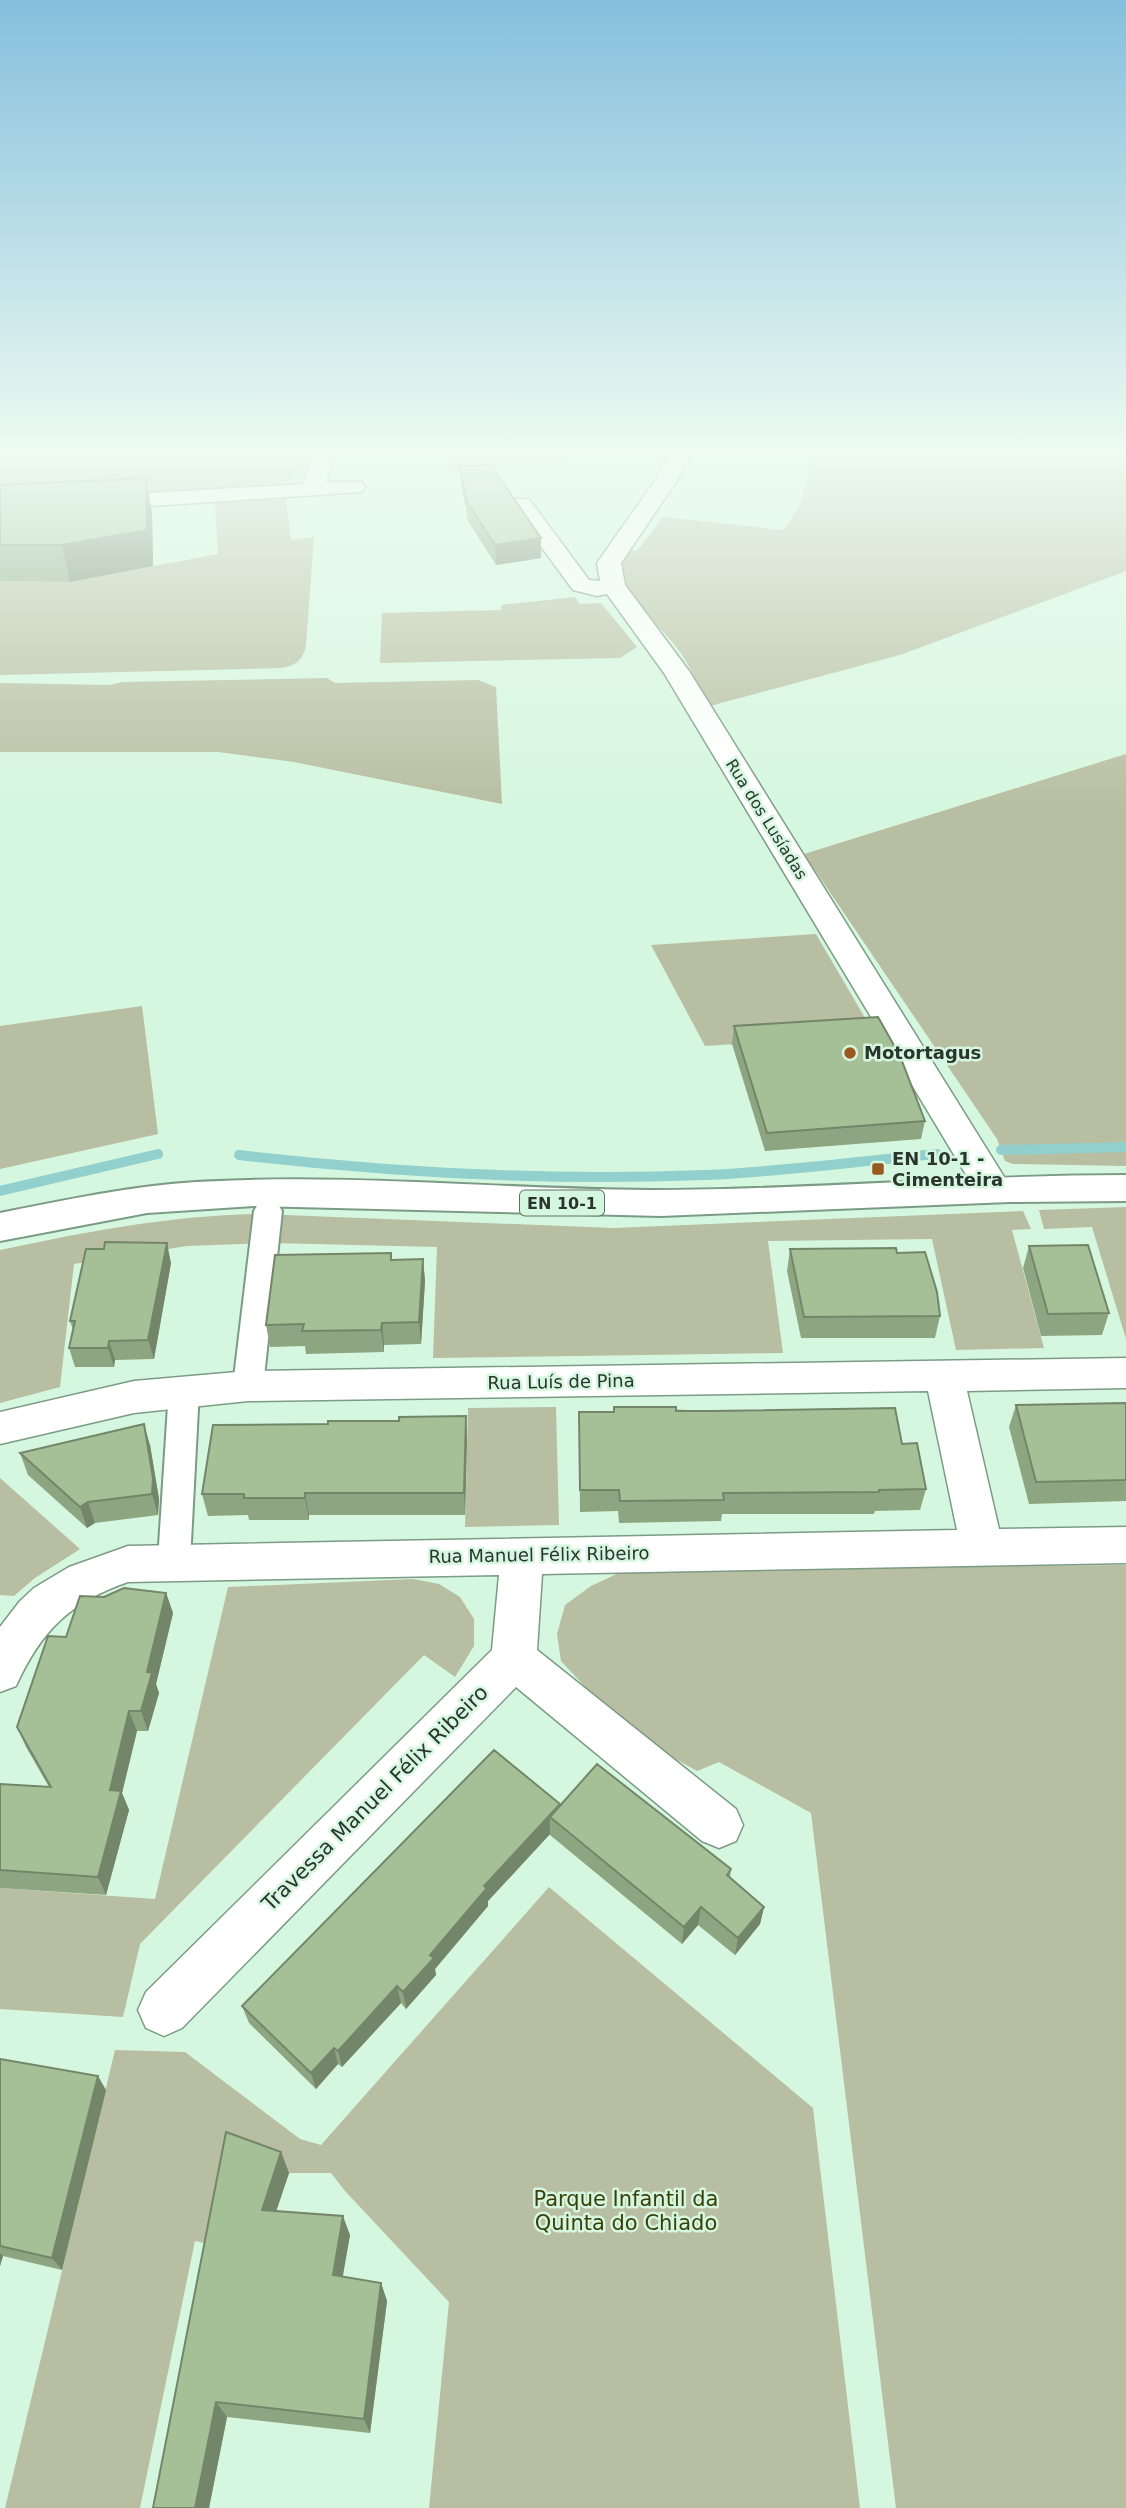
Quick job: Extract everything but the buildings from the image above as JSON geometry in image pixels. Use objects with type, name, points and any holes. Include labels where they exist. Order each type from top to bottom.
[{"type":"main road","name":"EN 10-1","points":[[0,1227],[139,1201],[196,1195],[311,1194],[558,1203],[664,1203],[993,1189],[1126,1188]]},
{"type":"street","points":[[571,571],[581,585],[597,589],[613,586],[610,571]]},
{"type":"street","name":"Rua dos Lusíadas","points":[[613,586],[676,671],[993,1189]]},
{"type":"street","points":[[248,1386],[268,1211]]},
{"type":"street","name":"Rua Luís de Pina","points":[[0,1428],[86,1407],[184,1390],[248,1386],[1126,1373]]},
{"type":"street","points":[[944,1376],[982,1546]]},
{"type":"street","points":[[174,1561],[184,1390]]},
{"type":"street","name":"Rua Manuel Félix Ribeiro","points":[[0,1672],[13,1640],[35,1612],[65,1590],[95,1574],[128,1564],[174,1561],[1126,1545]]},
{"type":"street","points":[[522,1556],[514,1658],[719,1825]]},
{"type":"street","name":"Travessa Manuel Félix Ribeiro","points":[[163,2010],[514,1658]]},
{"type":"green space","points":[[128,571],[311,571],[306,645],[301,658],[282,668],[0,675],[0,581],[70,582]]},
{"type":"green space","points":[[621,571],[1126,571],[900,655],[710,706],[680,652],[637,602]]},
{"type":"green space","points":[[575,597],[580,604],[601,603],[637,647],[620,658],[380,663],[382,613],[501,610],[501,605]]},
{"type":"green space","points":[[327,678],[335,683],[478,680],[496,687],[502,804],[294,762],[218,752],[0,752],[0,683],[109,685],[123,682]]},
{"type":"green space","points":[[1126,754],[1126,1166],[1013,1164],[1005,1161],[997,1139],[804,854]]},
{"type":"green space","points":[[816,934],[875,1035],[705,1046],[651,945]]},
{"type":"green space","points":[[142,1006],[158,1134],[0,1169],[0,1026]]},
{"type":"green space","points":[[1126,1207],[1126,1339],[1092,1227],[1044,1229],[1039,1210]]},
{"type":"green space","points":[[1023,1211],[1031,1229],[1012,1230],[1044,1348],[956,1350],[932,1239],[768,1241],[783,1353],[433,1358],[437,1247],[272,1243],[187,1246],[74,1264],[60,1387],[0,1403],[0,1250],[65,1237],[162,1221],[261,1214],[614,1228]]},
{"type":"green space","points":[[556,1407],[559,1525],[465,1527],[468,1408]]},
{"type":"green space","points":[[0,1478],[80,1549],[35,1578],[14,1596],[0,1595]]},
{"type":"green space","points":[[1126,1565],[1126,2508],[896,2508],[811,1813],[719,1762],[697,1771],[656,1748],[601,1704],[561,1661],[557,1634],[565,1605],[591,1586],[625,1570]]},
{"type":"green space","points":[[413,1579],[439,1584],[460,1597],[474,1619],[474,1646],[455,1677],[424,1655],[140,1944],[123,2017],[0,2009],[0,1888],[155,1899],[228,1587]]},
{"type":"green space","name":"Parque Infantil da Quinta do Chiado","points":[[549,1887],[813,2108],[860,2508],[429,2508],[449,2302],[331,2173],[289,2173],[217,2246],[195,2241],[140,2508],[5,2508],[115,2050],[185,2052],[300,2139],[321,2145]]},
{"type":"waterway","points":[[1001,1150],[1126,1147]]},
{"type":"waterway","points":[[0,1191],[158,1154]]},
{"type":"waterway","points":[[239,1155],[413,1171],[647,1177],[734,1174],[937,1154]]},
{"type":"place","name":"Motortagus","points":[[850,1053]]},
{"type":"place","name":"EN 10-1 - Cimenteira","points":[[878,1169]]}]
